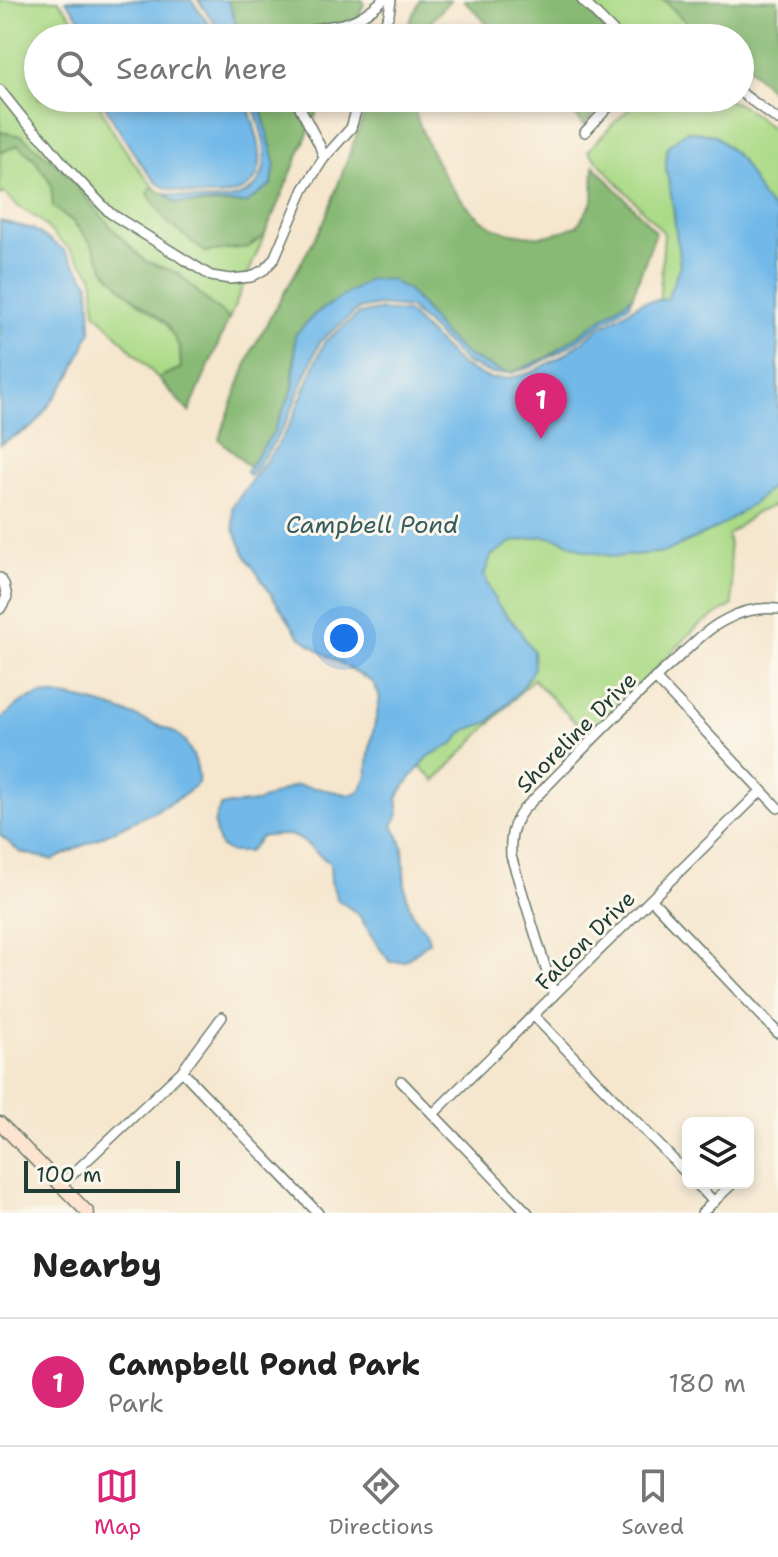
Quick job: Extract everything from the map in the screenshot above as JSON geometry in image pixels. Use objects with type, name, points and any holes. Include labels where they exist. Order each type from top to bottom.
[{"type":"street","points":[[339,24],[350,22],[383,0]]},
{"type":"street","points":[[385,24],[391,0]]},
{"type":"street","points":[[582,0],[606,24]]},
{"type":"street","points":[[0,90],[110,213],[211,276],[230,279],[251,277],[274,259],[304,189],[324,158],[351,128],[356,112]]},
{"type":"street","points":[[754,102],[778,120]]},
{"type":"street","points":[[302,112],[324,158]]},
{"type":"street","points":[[585,132],[604,112]]},
{"type":"street","points":[[0,578],[7,597],[0,609]]},
{"type":"street","name":"Shoreline Drive","points":[[554,995],[511,856],[510,838],[515,822],[523,810],[655,678],[699,639],[726,619],[749,610],[764,607],[778,609]]},
{"type":"street","points":[[655,678],[778,808]]},
{"type":"street","name":"Falcon Drive","points":[[433,1114],[761,791]]},
{"type":"street","points":[[652,900],[778,1033]]},
{"type":"street","points":[[534,1016],[682,1169]]},
{"type":"street","points":[[61,1185],[182,1071],[222,1017]]},
{"type":"street","points":[[182,1071],[318,1213]]},
{"type":"street","points":[[401,1081],[528,1213]]},
{"type":"street","points":[[0,1123],[88,1213]]},
{"type":"street","points":[[702,1189],[714,1202]]},
{"type":"street","points":[[702,1213],[727,1189]]},
{"type":"green space","points":[[0,0],[58,0],[78,24],[24,24],[24,112],[103,112],[121,144],[153,186],[148,194],[167,221],[205,252],[248,247],[264,236],[229,319],[178,273],[145,261],[22,136],[0,132]]},
{"type":"green space","points":[[226,0],[363,0],[364,4],[355,24],[236,24]]},
{"type":"green space","points":[[420,0],[451,0],[429,24],[409,24]]},
{"type":"green space","points":[[464,0],[581,0],[601,24],[487,24]]},
{"type":"green space","points":[[581,0],[664,0],[688,24],[601,24]]},
{"type":"green space","points":[[664,0],[778,0],[778,97],[754,73],[754,24],[688,24]]},
{"type":"green space","points":[[262,112],[317,112],[264,236],[248,247],[205,252],[167,222],[148,194],[153,186],[176,203],[247,203],[275,162]]},
{"type":"green space","points":[[366,112],[415,112],[423,134],[452,187],[464,203],[493,227],[536,236],[577,226],[593,201],[594,165],[656,232],[632,297],[548,357],[512,373],[497,370],[468,356],[444,335],[420,304],[390,280],[295,335],[293,389],[273,433],[249,467],[219,439],[252,350],[324,222]]},
{"type":"green space","points":[[572,112],[597,112],[584,125]]},
{"type":"green space","points":[[626,112],[751,112],[778,133],[778,504],[755,513],[728,535],[733,605],[699,625],[589,736],[533,679],[435,781],[400,745],[524,408],[657,338],[664,233],[588,151]]},
{"type":"green space","points":[[0,132],[22,136],[60,167],[115,232],[145,261],[178,273],[229,319],[189,412],[158,378],[181,368],[180,348],[166,323],[121,287],[105,270],[92,244],[74,222],[53,207],[51,184],[34,159],[18,145],[0,153]]},
{"type":"green space","points":[[18,145],[34,159],[51,184],[53,207],[73,222],[92,244],[105,270],[135,300],[166,323],[180,348],[181,368],[158,378],[95,312],[91,273],[40,220],[4,193],[0,195],[0,153]]},
{"type":"water","points":[[66,0],[191,0],[209,24],[84,24]]},
{"type":"water","points":[[198,0],[226,0],[230,5],[236,24],[215,24]]},
{"type":"water","points":[[109,112],[250,112],[259,147],[260,164],[256,177],[249,186],[227,195],[201,195],[162,186],[137,158]]},
{"type":"water","points":[[255,112],[262,112],[275,162],[272,184],[247,203],[176,203],[164,193],[214,200],[245,194],[256,185],[263,171],[265,152]]},
{"type":"water","name":"Campbell Pond","points":[[686,131],[715,135],[741,160],[762,197],[778,215],[778,481],[754,503],[719,527],[666,552],[615,557],[544,536],[512,542],[491,556],[484,575],[496,603],[533,651],[534,668],[520,691],[489,722],[466,730],[453,744],[429,756],[397,798],[399,814],[393,825],[402,846],[407,898],[429,942],[405,961],[390,962],[359,915],[337,899],[331,881],[330,863],[300,839],[286,835],[261,837],[248,852],[229,852],[220,846],[215,822],[221,806],[257,802],[296,785],[350,795],[360,791],[367,776],[380,698],[374,683],[299,636],[245,555],[234,529],[232,507],[292,420],[324,342],[359,314],[378,310],[407,312],[462,366],[490,379],[533,372],[564,355],[642,302],[667,299],[680,265],[666,170],[667,147]]},
{"type":"water","points":[[0,221],[33,229],[64,250],[89,283],[91,331],[71,375],[34,426],[0,444]]},
{"type":"water","points":[[370,279],[390,280],[408,290],[444,335],[468,356],[511,373],[492,374],[465,362],[410,308],[379,305],[359,309],[320,341],[288,418],[250,476],[246,472],[273,433],[293,389],[295,335],[315,314]]},
{"type":"water","points":[[632,297],[630,304],[562,351],[515,372],[548,357]]},
{"type":"water","points":[[42,694],[100,704],[175,733],[182,738],[193,756],[198,783],[184,795],[155,811],[53,860],[20,852],[0,835],[0,720],[21,702]]},
{"type":"place","name":"Campbell Pond Park","points":[[541,439]]}]
